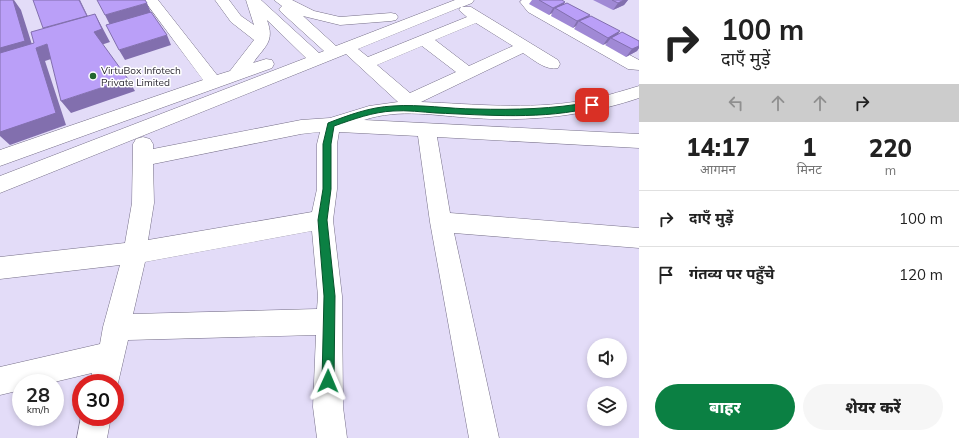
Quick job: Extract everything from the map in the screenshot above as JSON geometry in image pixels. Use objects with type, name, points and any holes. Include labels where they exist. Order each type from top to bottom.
[{"type":"street","points":[[151,0],[213,82]]},
{"type":"street","points":[[222,0],[236,19],[263,39]]},
{"type":"street","points":[[236,74],[263,39],[264,30],[252,0]]},
{"type":"street","points":[[252,0],[326,50],[365,64],[408,101],[525,46]]},
{"type":"street","points":[[275,0],[326,50]]},
{"type":"street","points":[[281,0],[292,3],[309,14],[340,21],[391,17]]},
{"type":"street","points":[[0,185],[143,129],[326,50],[391,17],[435,0]]},
{"type":"street","points":[[530,0],[527,2],[533,8],[634,65],[639,65]]},
{"type":"street","points":[[0,158],[236,74],[326,50],[462,2],[478,17],[552,64]]},
{"type":"street","points":[[365,64],[478,17]]},
{"type":"street","points":[[424,39],[468,73]]},
{"type":"street","points":[[331,125],[365,112],[393,108],[476,112],[565,110],[618,100],[639,92]]},
{"type":"street","points":[[144,158],[302,126],[331,125],[639,141]]},
{"type":"street","points":[[331,125],[327,144],[327,189],[322,220],[330,296],[328,407],[332,438]]},
{"type":"street","points":[[106,374],[135,253],[143,203],[143,129]]},
{"type":"street","points":[[426,130],[442,222],[484,438]]},
{"type":"street","points":[[0,268],[135,253],[322,220]]},
{"type":"street","points":[[442,222],[639,238]]},
{"type":"street","points":[[116,327],[329,322]]},
{"type":"street","points":[[0,381],[110,355]]},
{"type":"street","points":[[92,438],[94,426]]},
{"type":"building","points":[[0,0],[13,0],[25,41],[0,48]]},
{"type":"building","points":[[33,0],[79,0],[87,16],[43,28]]},
{"type":"building","points":[[97,0],[145,0],[147,3],[105,15]]},
{"type":"building","points":[[539,0],[562,0],[565,2],[553,8]]},
{"type":"building","points":[[612,0],[624,0],[618,3]]},
{"type":"building","points":[[567,3],[590,15],[577,21],[555,8]]},
{"type":"building","points":[[151,12],[167,35],[119,50],[106,25]]},
{"type":"building","points":[[95,14],[102,29],[94,32],[128,79],[61,101],[47,44],[36,48],[56,113],[0,132],[0,53],[34,43],[31,32]]},
{"type":"building","points":[[591,16],[620,31],[608,38],[579,21]]},
{"type":"building","points":[[622,32],[639,41],[639,46],[632,49],[611,38]]},
{"type":"place","name":"VirtuBox Infotech Private Limited","points":[[93,76]]},
{"type":"route","points":[[328,381],[330,296],[322,220],[327,189],[327,144],[331,125],[365,112],[393,108],[476,112],[525,112],[565,110],[592,105]]}]
